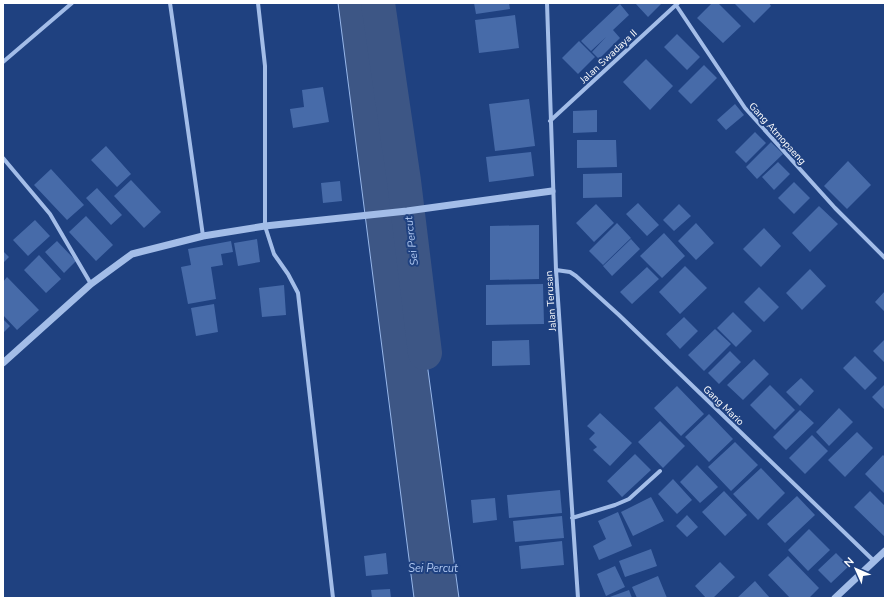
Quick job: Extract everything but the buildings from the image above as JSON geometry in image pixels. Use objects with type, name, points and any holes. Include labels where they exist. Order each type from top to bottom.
[{"type":"street","points":[[3,62],[72,3]]},
{"type":"street","points":[[170,3],[203,236]]},
{"type":"street","points":[[258,3],[265,66],[265,226],[274,254],[298,293],[333,598]]},
{"type":"street","name":"Jalan Terusan","points":[[546,3],[556,270],[578,598]]},
{"type":"street","name":"Jalan Swadaya II","points":[[550,121],[677,4]]},
{"type":"street","name":"Gang Atmopaeng","points":[[677,4],[745,108],[835,208],[885,258]]},
{"type":"street","points":[[3,158],[50,214],[91,284]]},
{"type":"street","points":[[3,363],[91,284],[132,254],[203,236],[265,226],[552,191]]},
{"type":"street","name":"Gang Mario","points":[[556,270],[570,272],[576,276],[620,315],[874,561]]},
{"type":"street","points":[[572,518],[615,505],[629,499],[660,471]]},
{"type":"street","points":[[835,598],[885,551]]},
{"type":"water","name":"Sei Percut","points":[[338,3],[378,3],[459,598],[414,598]]},
{"type":"waterway","name":"Sei Percut","points":[[378,3],[404,181],[425,353]]}]
